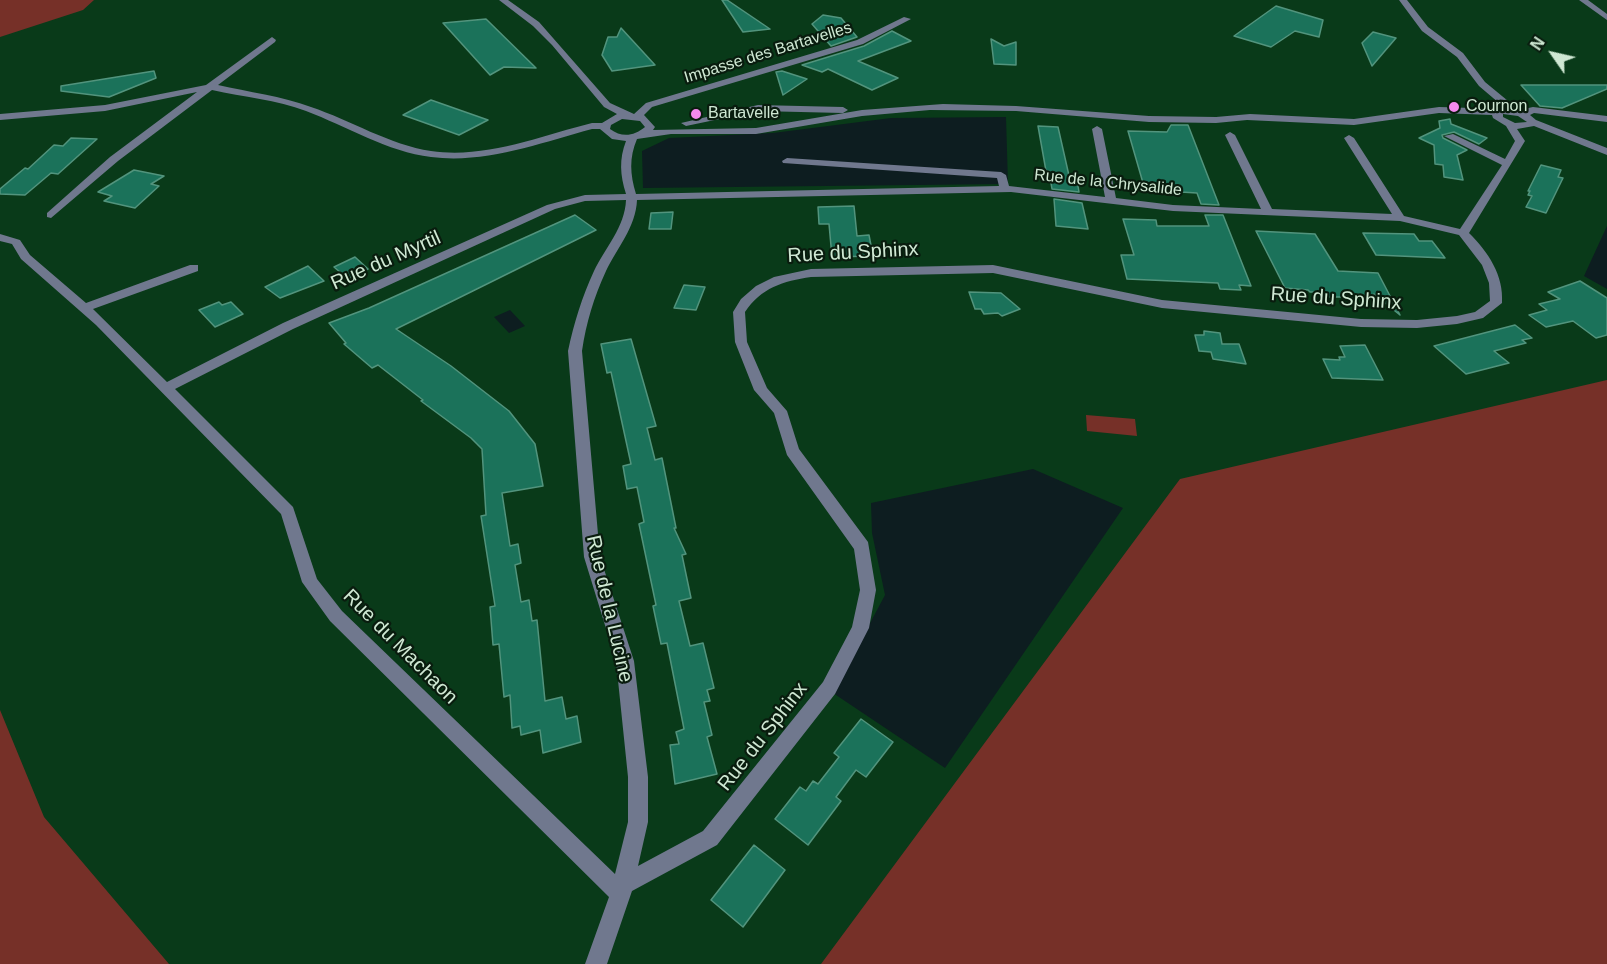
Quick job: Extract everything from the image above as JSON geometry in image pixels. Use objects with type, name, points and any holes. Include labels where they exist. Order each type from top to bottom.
[{"type":"street","points":[[503,0],[536,24],[555,43],[607,105],[650,123],[683,124],[744,111],[774,108],[876,111],[984,107],[1173,122],[1211,122],[1250,117],[1354,122],[1439,110],[1520,113],[1533,110],[1607,119]]},
{"type":"street","points":[[1403,0],[1425,29],[1460,55],[1509,124],[1555,132],[1607,152]]},
{"type":"street","points":[[1583,0],[1607,18]]},
{"type":"street","name":"Impasse des Bartavelles","points":[[610,129],[650,105],[860,42],[907,20]]},
{"type":"street","points":[[51,215],[114,159],[213,87],[272,40]]},
{"type":"street","points":[[0,117],[105,108],[181,91],[213,87],[306,108],[398,145],[430,154],[461,155],[501,151],[565,133],[610,129],[638,135],[679,129],[755,131],[876,111]]},
{"type":"street","name":"Rue de la Lucine","points":[[607,105],[610,129],[626,154]]},
{"type":"street","points":[[1463,233],[1475,208],[1507,164],[1520,141],[1526,127],[1520,113]]},
{"type":"street","name":"Rue de la Lucine","points":[[596,964],[622,890],[638,822],[638,777],[625,661],[592,557],[575,351],[580,318],[600,271],[631,215],[632,197],[626,177],[626,154],[638,135],[647,130],[650,123]]},
{"type":"street","points":[[1097,129],[1111,200]]},
{"type":"street","points":[[1230,135],[1268,212]]},
{"type":"street","points":[[1449,136],[1507,164]]},
{"type":"street","points":[[1349,138],[1400,218]]},
{"type":"street","points":[[787,161],[1001,175],[1005,189]]},
{"type":"street","name":"Rue de la Chrysalide","points":[[632,197],[1005,189],[1173,208],[1400,218],[1463,233]]},
{"type":"street","name":"Rue du Myrtil","points":[[164,389],[288,326],[551,207],[585,198],[632,197]]},
{"type":"street","name":"Rue du Sphinx","points":[[622,890],[710,838],[829,688],[860,628],[868,590],[862,547],[792,451],[780,411],[760,390],[741,342],[739,312],[759,287],[782,277],[811,273],[993,269],[1162,304],[1353,322],[1417,324],[1479,315],[1496,303],[1498,291],[1480,250],[1463,233]]},
{"type":"street","name":"Rue du Machaon","points":[[0,237],[16,242],[25,257],[84,308],[288,511],[310,582],[336,616],[622,890]]},
{"type":"street","points":[[84,308],[194,268]]},
{"type":"shaded area","points":[[0,0],[94,0],[83,10],[0,37]]},
{"type":"shaded area","points":[[1006,117],[1008,184],[643,188],[642,151],[669,138],[773,133],[891,118]]},
{"type":"shaded area","points":[[1607,226],[1607,289],[1584,276]]},
{"type":"shaded area","points":[[510,310],[525,326],[509,333],[494,317]]},
{"type":"shaded area","points":[[1607,380],[1607,964],[821,964],[1180,479]]},
{"type":"shaded area","points":[[1086,415],[1135,419],[1137,436],[1087,431]]},
{"type":"shaded area","points":[[1033,469],[1123,508],[945,768],[833,693],[885,595],[872,533],[871,503]]},
{"type":"shaded area","points":[[0,710],[44,817],[169,964],[0,964]]},
{"type":"building","points":[[722,0],[727,0],[770,29],[743,32]]},
{"type":"building","points":[[1276,6],[1323,20],[1319,37],[1295,31],[1271,47],[1234,36]]},
{"type":"building","points":[[823,15],[841,18],[857,37],[831,46],[812,24]]},
{"type":"building","points":[[486,19],[536,68],[504,67],[490,75],[443,23]]},
{"type":"building","points":[[621,28],[655,65],[612,71],[602,55],[608,37],[617,37]]},
{"type":"building","points":[[892,31],[911,41],[858,61],[898,78],[872,90],[828,69],[822,72],[802,65],[864,46]]},
{"type":"building","points":[[1373,32],[1396,38],[1372,66],[1362,43]]},
{"type":"building","points":[[991,39],[1004,46],[1016,42],[1016,65],[994,64]]},
{"type":"building","points":[[154,71],[156,78],[109,97],[61,91],[61,86]]},
{"type":"building","points":[[782,71],[807,79],[783,95],[776,72]]},
{"type":"building","points":[[1521,85],[1607,85],[1607,89],[1562,108],[1540,106]]},
{"type":"building","points":[[431,100],[488,120],[459,135],[403,115]]},
{"type":"building","points":[[1450,119],[1451,124],[1487,138],[1479,144],[1454,132],[1442,135],[1443,138],[1467,150],[1457,155],[1463,180],[1444,177],[1443,165],[1435,164],[1434,145],[1419,138],[1440,128],[1439,121]]},
{"type":"building","points":[[1171,125],[1188,125],[1219,205],[1201,204],[1197,193],[1148,190],[1146,183],[1143,183],[1128,131],[1167,132]]},
{"type":"building","points":[[1038,126],[1058,127],[1070,180],[1077,180],[1079,192],[1052,189],[1049,171],[1046,171]]},
{"type":"building","points":[[71,138],[97,139],[58,174],[51,173],[25,195],[0,194],[0,189],[25,168],[28,169],[54,145],[63,146]]},
{"type":"building","points":[[1541,165],[1561,170],[1558,177],[1563,178],[1546,213],[1526,207],[1532,196],[1528,195],[1530,191],[1528,191]]},
{"type":"building","points":[[134,170],[164,176],[151,184],[159,186],[135,208],[104,201],[112,196],[98,192]]},
{"type":"building","points":[[1054,199],[1082,203],[1088,229],[1056,226]]},
{"type":"building","points":[[854,206],[857,236],[869,235],[873,256],[832,257],[829,224],[819,224],[818,207]]},
{"type":"building","points":[[673,212],[671,229],[649,229],[651,213]]},
{"type":"building","points":[[575,215],[596,230],[396,329],[451,366],[509,411],[535,444],[543,486],[502,493],[510,546],[518,544],[521,563],[515,565],[521,602],[529,600],[532,621],[537,620],[545,701],[562,697],[566,719],[577,716],[581,742],[543,753],[540,730],[521,735],[520,726],[512,728],[510,695],[504,697],[499,644],[493,645],[490,607],[495,606],[481,516],[486,515],[482,449],[378,365],[372,368],[344,344],[346,343],[329,323],[369,308]]},
{"type":"building","points":[[1205,215],[1223,215],[1251,286],[1239,285],[1241,290],[1220,289],[1218,283],[1127,279],[1121,255],[1134,255],[1123,219],[1156,220],[1157,226],[1209,226]]},
{"type":"building","points":[[1256,231],[1315,234],[1338,271],[1378,273],[1400,315],[1374,294],[1371,297],[1321,297],[1317,292],[1285,288]]},
{"type":"building","points":[[1363,233],[1414,234],[1419,241],[1432,241],[1445,258],[1376,255]]},
{"type":"building","points":[[355,257],[368,269],[348,279],[334,267]]},
{"type":"building","points":[[308,266],[324,281],[280,298],[265,287]]},
{"type":"building","points":[[1580,281],[1607,298],[1607,335],[1596,338],[1573,321],[1546,327],[1529,315],[1547,310],[1539,304],[1560,299],[1548,292]]},
{"type":"building","points":[[684,285],[705,287],[696,310],[674,308]]},
{"type":"building","points":[[969,292],[1001,293],[1020,309],[1002,316],[998,313],[984,314],[981,309],[975,309]]},
{"type":"building","points":[[219,302],[222,305],[231,302],[243,314],[215,327],[199,310]]},
{"type":"building","points":[[1515,325],[1532,338],[1522,340],[1526,343],[1494,351],[1509,363],[1466,374],[1434,346]]},
{"type":"building","points":[[1204,331],[1220,333],[1222,344],[1239,344],[1246,364],[1213,359],[1211,352],[1199,351],[1195,335],[1204,335]]},
{"type":"building","points":[[631,339],[656,426],[647,428],[655,460],[662,458],[676,528],[674,528],[686,554],[682,555],[691,598],[679,601],[690,646],[703,643],[714,688],[707,690],[710,701],[704,702],[712,735],[707,737],[717,774],[675,784],[670,745],[679,744],[676,732],[684,729],[667,643],[661,644],[653,606],[656,605],[639,524],[644,522],[637,487],[627,489],[623,466],[631,464],[611,372],[607,373],[601,344]]},
{"type":"building","points":[[1365,345],[1383,380],[1332,378],[1323,359],[1340,360],[1339,357],[1345,357],[1340,346]]},
{"type":"building","points":[[861,719],[893,742],[866,777],[856,770],[836,797],[841,801],[808,845],[775,819],[800,787],[806,791],[813,781],[818,784],[839,757],[834,753]]},
{"type":"building","points":[[754,845],[785,870],[743,927],[711,900]]},
{"type":"place","name":"Cournon","points":[[1454,107]]},
{"type":"place","name":"Bartavelle","points":[[696,114]]}]
